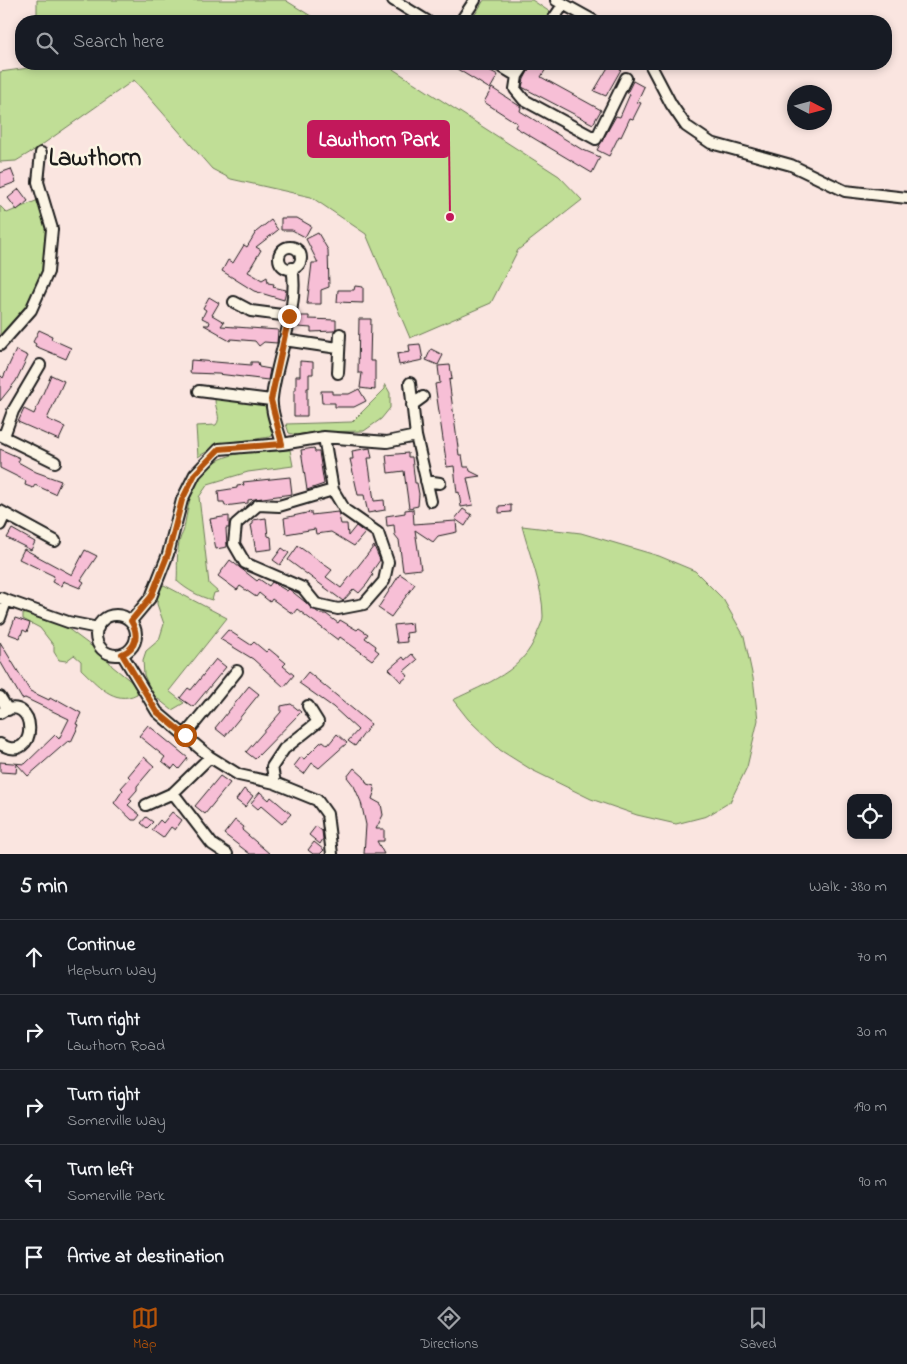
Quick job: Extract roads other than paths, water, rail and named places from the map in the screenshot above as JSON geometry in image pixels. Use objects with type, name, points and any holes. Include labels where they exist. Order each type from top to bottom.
[{"type":"street","points":[[393,0],[417,15]]},
{"type":"street","points":[[465,15],[475,0]]},
{"type":"street","points":[[556,15],[564,3],[584,15]]},
{"type":"street","points":[[507,70],[517,76]]},
{"type":"street","points":[[521,70],[517,76],[515,89],[524,100],[596,139],[626,78]]},
{"type":"street","points":[[653,70],[671,104],[686,126],[711,143],[791,165],[845,191],[907,198]]},
{"type":"street","points":[[0,345],[31,310],[48,272],[52,229],[38,182],[41,153]]},
{"type":"street","points":[[282,444],[271,400],[289,316],[294,276],[292,268]]},
{"type":"street","points":[[234,302],[252,311],[289,316]]},
{"type":"street","points":[[338,373],[340,334]]},
{"type":"street","points":[[284,340],[338,348]]},
{"type":"street","points":[[40,364],[13,411],[2,435],[55,462]]},
{"type":"street","points":[[410,383],[416,436],[431,501]]},
{"type":"street","points":[[199,391],[271,400]]},
{"type":"street","points":[[412,405],[424,397]]},
{"type":"street","points":[[131,621],[151,597],[168,554],[182,500],[195,474],[219,449],[282,444],[324,437],[387,442],[416,436]]},
{"type":"street","points":[[324,437],[334,490],[346,510],[378,533],[388,562],[384,581],[364,604],[338,609],[316,604],[303,588],[245,564],[234,544],[236,524],[258,505],[279,506],[334,490]]},
{"type":"street","points":[[426,481],[440,483]]},
{"type":"street","points":[[0,525],[2,512],[55,541]]},
{"type":"street","points":[[0,618],[3,599],[68,622],[98,628]]},
{"type":"street","points":[[113,615],[125,617],[131,621],[135,629],[135,642],[127,652],[122,654],[108,653],[101,648],[98,642],[98,628],[106,618],[113,615]]},
{"type":"street","points":[[122,654],[157,712],[210,757],[239,775],[275,783],[317,800],[327,814],[332,854]]},
{"type":"street","points":[[185,735],[237,671]]},
{"type":"street","points":[[0,697],[4,712],[23,714],[30,722],[30,733],[20,746],[9,748],[0,744]]},
{"type":"street","points":[[275,783],[272,767],[284,749],[318,722],[308,706]]},
{"type":"street","points":[[146,805],[172,793],[210,757]]},
{"type":"street","points":[[172,793],[212,844],[226,854]]},
{"type":"place","name":"Lawthorn Park","points":[[450,217]]},
{"type":"district","name":"Lawthorn","points":[[95,156]]}]
